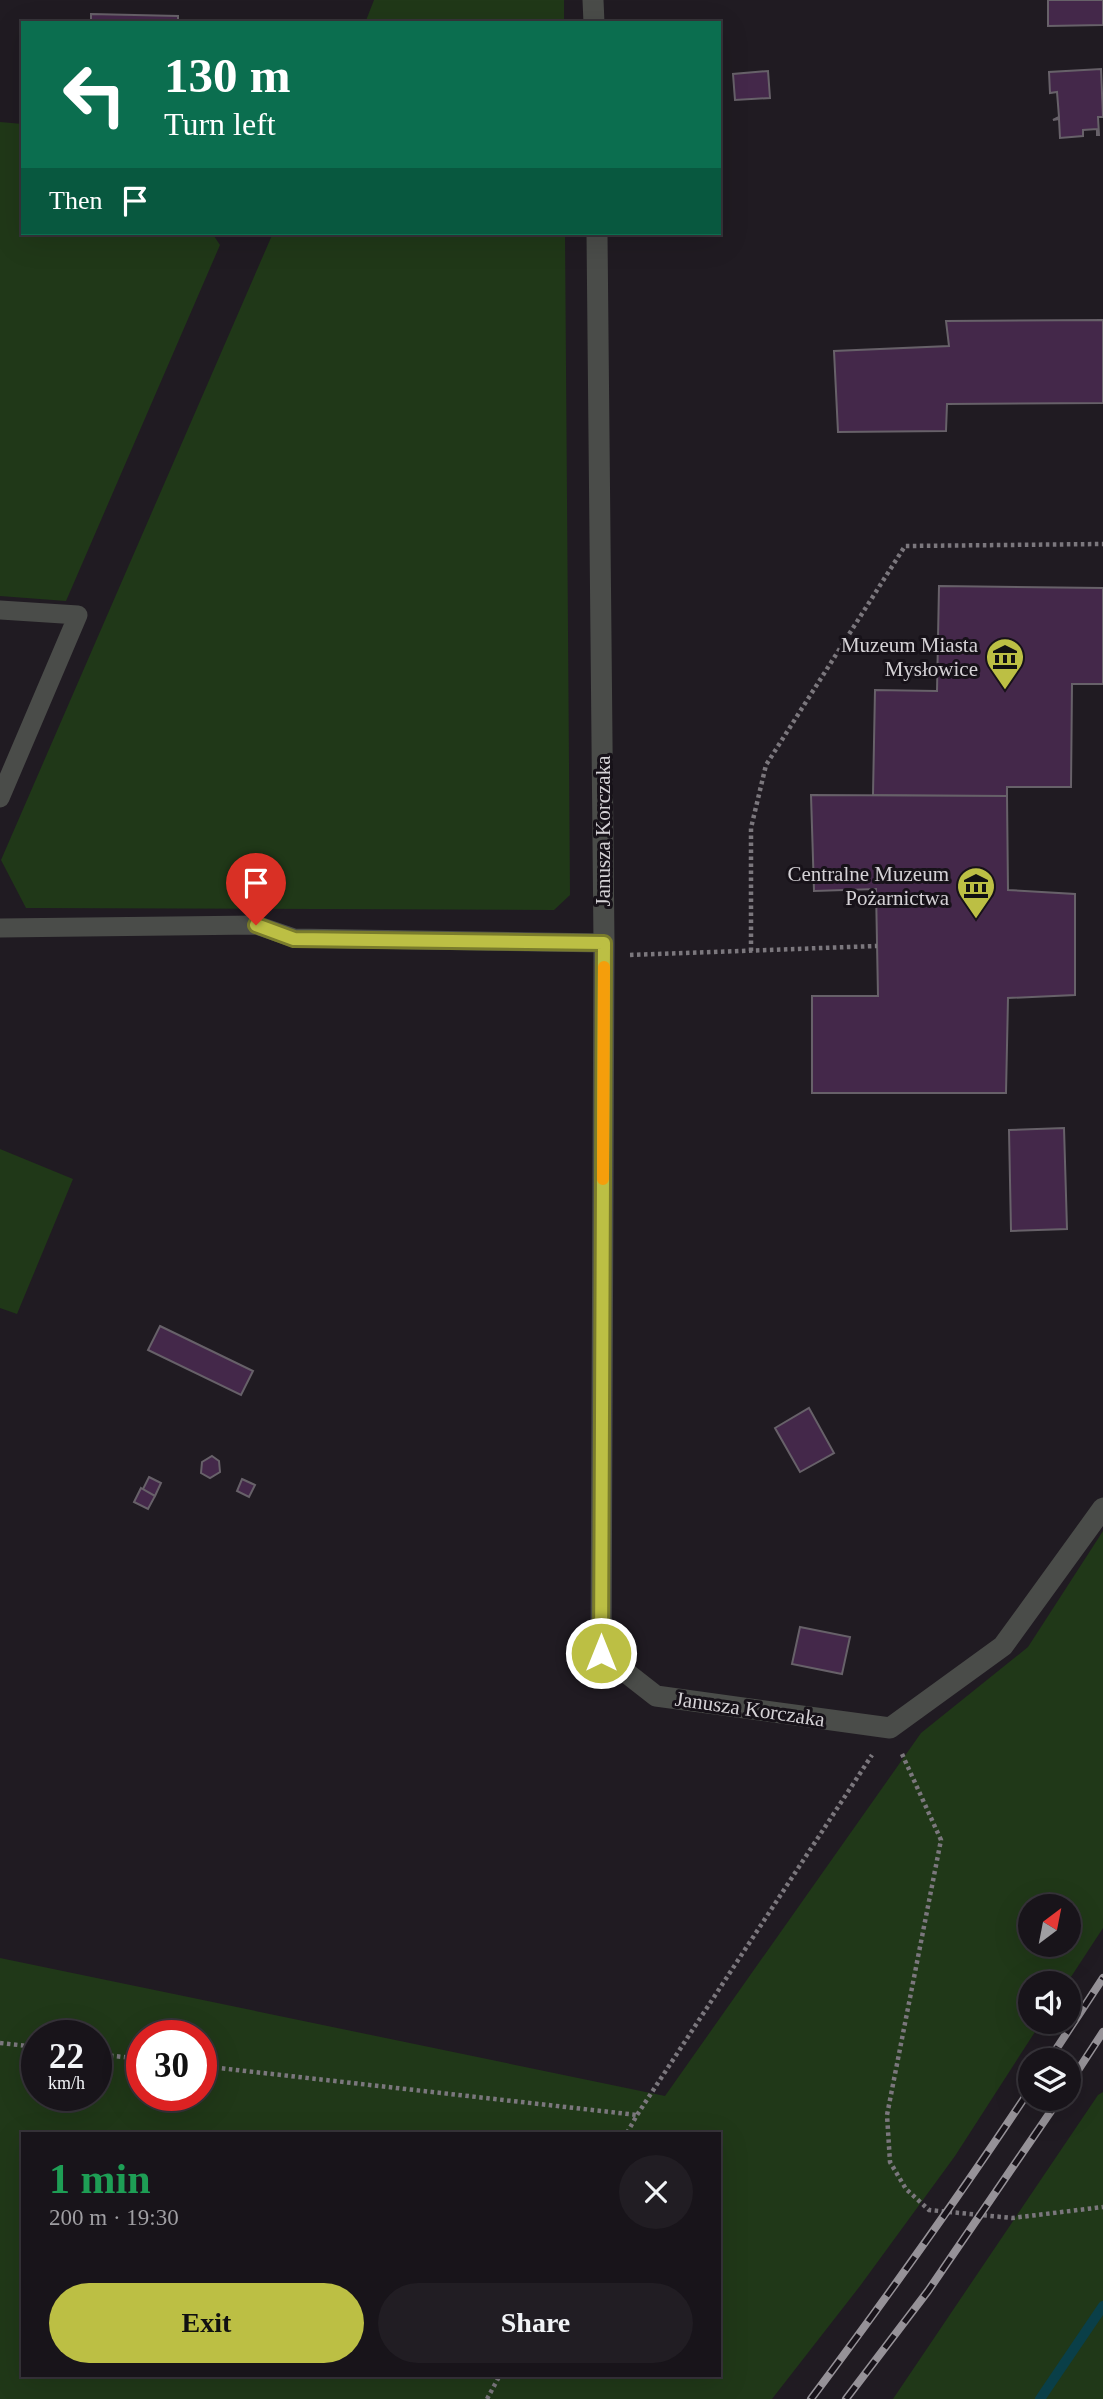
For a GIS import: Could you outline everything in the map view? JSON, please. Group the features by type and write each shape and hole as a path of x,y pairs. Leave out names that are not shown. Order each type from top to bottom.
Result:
{"street":[{"path":"593,0 594,21"},
{"name":"Janusza Korczaka","path":"597,235 604,949 601,1653 656,1696 890,1728"},
{"path":"890,1728 1003,1646 1103,1508"}],"lane":[{"path":"0,798 78,615 2,611"},
{"path":"0,928 256,925 294,939 604,949"}],"path":[{"path":"751,951 751,828 765,765 905,546 1103,544"},
{"path":"604,949 751,951 877,946"},
{"path":"628,2132 890,1728"},
{"path":"890,1728 942,1840 887,2115 890,2162 906,2189 929,2210 1012,2218 1103,2207"},
{"path":"0,2043 21,2045"},
{"path":"217,2068 637,2115"},
{"path":"487,2399 499,2377"}],"green space":[{"path":"374,0 564,0 564,21 366,21"},
{"path":"0,122 21,124 21,235 213,235 220,245 66,601 0,596"},
{"path":"272,235 565,235 570,895 554,910 26,908 1,860"},
{"path":"0,1149 73,1179 17,1314 0,1308"},
{"path":"1103,1531 1103,1928 1075,1971 1018,1971 1018,2034 1034,2034 1025,2048 1018,2048 1018,2058 955,2156 860,2286 772,2399 0,2399 0,1958 665,2096 921,1733 1028,1647"},
{"path":"1103,2092 1103,2399 893,2399 1098,2095"}],"building":[{"path":"1048,0 1103,0 1103,25 1048,26"},
{"path":"91,14 178,16 178,21 91,21"},
{"path":"1101,69 1103,117 1098,117 1099,135 1097,129 1083,130 1083,136 1060,138 1059,119 1053,120 1059,117 1057,92 1050,93 1049,72"},
{"path":"768,71 770,98 735,100 733,74"},
{"path":"1103,320 1103,403 947,404 946,431 838,432 834,351 949,346 946,321"},
{"name":"Muzeum Miasta Mysłowice","path":"939,586 1103,588 1103,684 1072,684 1071,787 1007,787 1007,796 873,795 875,690 937,691"},
{"name":"Centralne Muzeum Pożarnictwa","path":"811,795 1007,796 1008,890 1075,894 1075,995 1008,998 1006,1093 812,1093 812,996 878,996 876,889 814,891"},
{"path":"1064,1128 1067,1229 1011,1231 1009,1130"},
{"path":"160,1326 253,1371 241,1395 148,1350"},
{"path":"809,1408 834,1453 800,1472 775,1428"},
{"path":"212,1456 219,1461 220,1472 210,1478 201,1473 202,1462"},
{"path":"149,1477 161,1483 155,1496 143,1489"},
{"path":"242,1479 255,1485 249,1497 237,1491"},
{"path":"141,1488 155,1496 148,1509 134,1502"},
{"path":"800,1627 850,1637 842,1674 792,1664"}],"waterway":[{"path":"1040,2399 1103,2306"}],"railway":[{"path":"1057,2048 1103,1978"},
{"path":"1081,2066 1103,2032"},
{"path":"811,2399 923,2245 1018,2107"},
{"path":"846,2399 928,2291 1051,2111"}],"slow traffic":[{"path":"603,1179 604,967"}],"place":[{"name":"Muzeum Miasta Mysłowice","path":"1005,691"},
{"name":"Centralne Muzeum Pożarnictwa","path":"976,920"}],"route":[{"path":"256,925 294,939 604,943 601,1653"}]}
